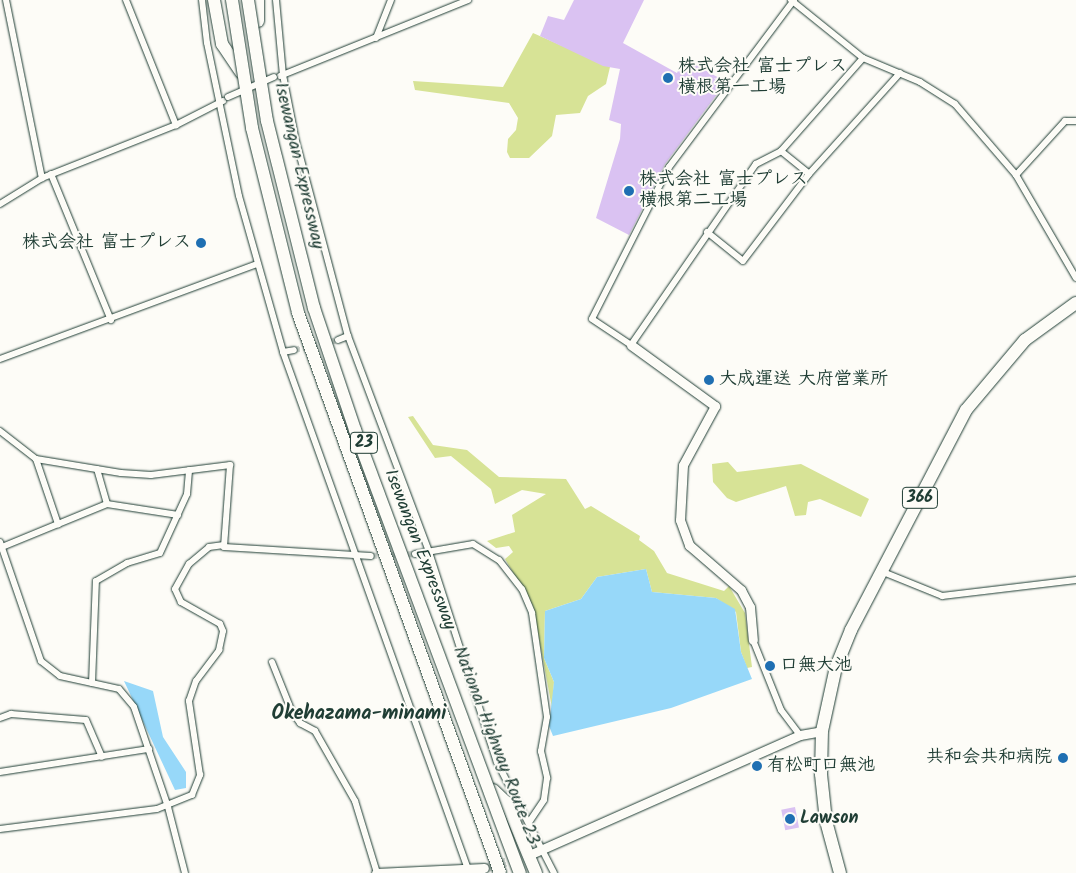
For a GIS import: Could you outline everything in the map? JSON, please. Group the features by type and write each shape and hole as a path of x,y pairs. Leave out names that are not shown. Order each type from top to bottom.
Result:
{"highway":[{"path":"214,0 222,44 241,72"},
{"name":"23","path":"231,0 241,72 274,234 296,310 498,873"},
{"name":"Isewangan Expressway","path":"231,0 252,128 298,313 498,873"},
{"name":"Isewangan Expressway","path":"248,0 267,121 314,308 359,439 520,873"},
{"name":"National Highway Route 23","path":"254,0 258,21 259,58 278,164 318,315 524,873"},
{"path":"258,0 258,21"},
{"name":"366","path":"840,873 826,821 821,774 822,731 836,667 882,572 982,387 1025,340 1076,303"},
{"path":"494,790 506,802 536,873"}],"street":[{"path":"0,3 6,0 42,178"},
{"path":"126,0 176,125"},
{"path":"202,0 207,43 222,102 257,264 283,352 359,557 401,688 469,872"},
{"path":"276,0 283,75 311,209 348,336 429,552 497,762 530,821 554,873"},
{"path":"376,38 391,0"},
{"path":"0,204 51,174 176,125 222,102 228,97 274,77 468,0"},
{"path":"800,735 781,710 753,640 750,607 741,590 689,545 680,520 683,465 715,406 591,316 669,167 793,1 864,58 900,73 955,104 1016,175 1076,278"},
{"path":"631,345 707,232 756,164 781,151 864,58"},
{"path":"707,232 743,261 809,174 900,73"},
{"path":"1016,175 1065,121 1076,121"},
{"path":"781,151 809,174"},
{"path":"51,174 111,320"},
{"path":"0,359 111,320 257,264"},
{"path":"338,340 348,336"},
{"path":"283,352 294,350"},
{"path":"0,431 36,459 97,469 151,475 230,465 224,545"},
{"path":"36,459 58,524"},
{"path":"97,469 107,504"},
{"path":"92,683 96,581 127,563 160,553 187,494 189,470"},
{"path":"178,515 107,504 1,544 33,649 41,661 60,676 119,689 127,696 149,749 168,806 185,873"},
{"path":"415,554 473,544 489,551 512,573 532,613 548,717 541,751 547,778 540,811 530,821"},
{"path":"0,829 168,806 185,800 198,786 200,758 190,701 196,681 219,650 223,637 220,624 185,605 176,589 189,564 209,547 224,545 359,557 371,556"},
{"path":"882,572 942,596 1076,580"},
{"path":"272,662 292,712 300,723 315,731 355,801 376,873 469,872 484,868"},
{"path":"0,718 11,714 86,720 102,757"},
{"path":"529,855 800,735 822,731"},
{"path":"0,772 149,749"}],"green space":[{"path":"533,33 610,67 606,84 588,96 580,113 556,115 552,136 529,158 510,158 507,152 508,139 516,130 518,118 509,103 415,90 413,81 503,87"},
{"path":"413,416 433,445 467,450 499,477 566,479 585,509 591,506 640,536 639,540 654,551 667,573 724,591 729,586 745,613 752,667 747,668 741,652 736,612 716,598 652,592 646,569 597,577 581,599 545,611 544,658 554,682 552,708 533,606 505,559 513,552 509,546 496,548 487,541 515,532 512,515 546,494 522,490 495,504 491,489 451,456 435,458 408,417"},
{"path":"728,462 737,472 801,464 869,499 861,517 820,499 808,502 806,515 795,516 786,486 736,502 727,498 713,482 712,464"}],"water":[{"path":"646,569 652,592 716,598 735,609 741,652 752,679 671,708 553,736 549,726 554,682 544,658 545,611 581,599 597,577"},
{"path":"124,681 153,691 163,737 186,772 186,788 175,790"}],"building":[{"name":"株式会社 富士プレス 横根第一工場","path":"574,0 644,0 623,43 677,73 684,58 726,82 665,164 629,235 596,218 620,139 621,124 609,120 620,69 603,66 540,36 548,16 564,20"},
{"name":"Lawson","path":"795,807 799,828 785,830 781,810"}],"tunnel":[{"path":"294,350 338,340"},
{"path":"371,556 415,554"},
{"path":"484,868 529,855"}],"place":[{"name":"株式会社 富士プレス 横根第一工場","path":"668,78"},
{"name":"株式会社 富士プレス 横根第二工場","path":"629,191"},
{"name":"株式会社 富士プレス","path":"201,243"},
{"name":"大成運送 大府営業所","path":"709,380"},
{"name":"口無大池","path":"770,666"},
{"name":"共和会共和病院","path":"1063,758"},
{"name":"有松町口無池","path":"757,766"},
{"name":"Lawson","path":"790,819"}],"district":[{"name":"Okehazama-minami","path":"359,714"}]}
